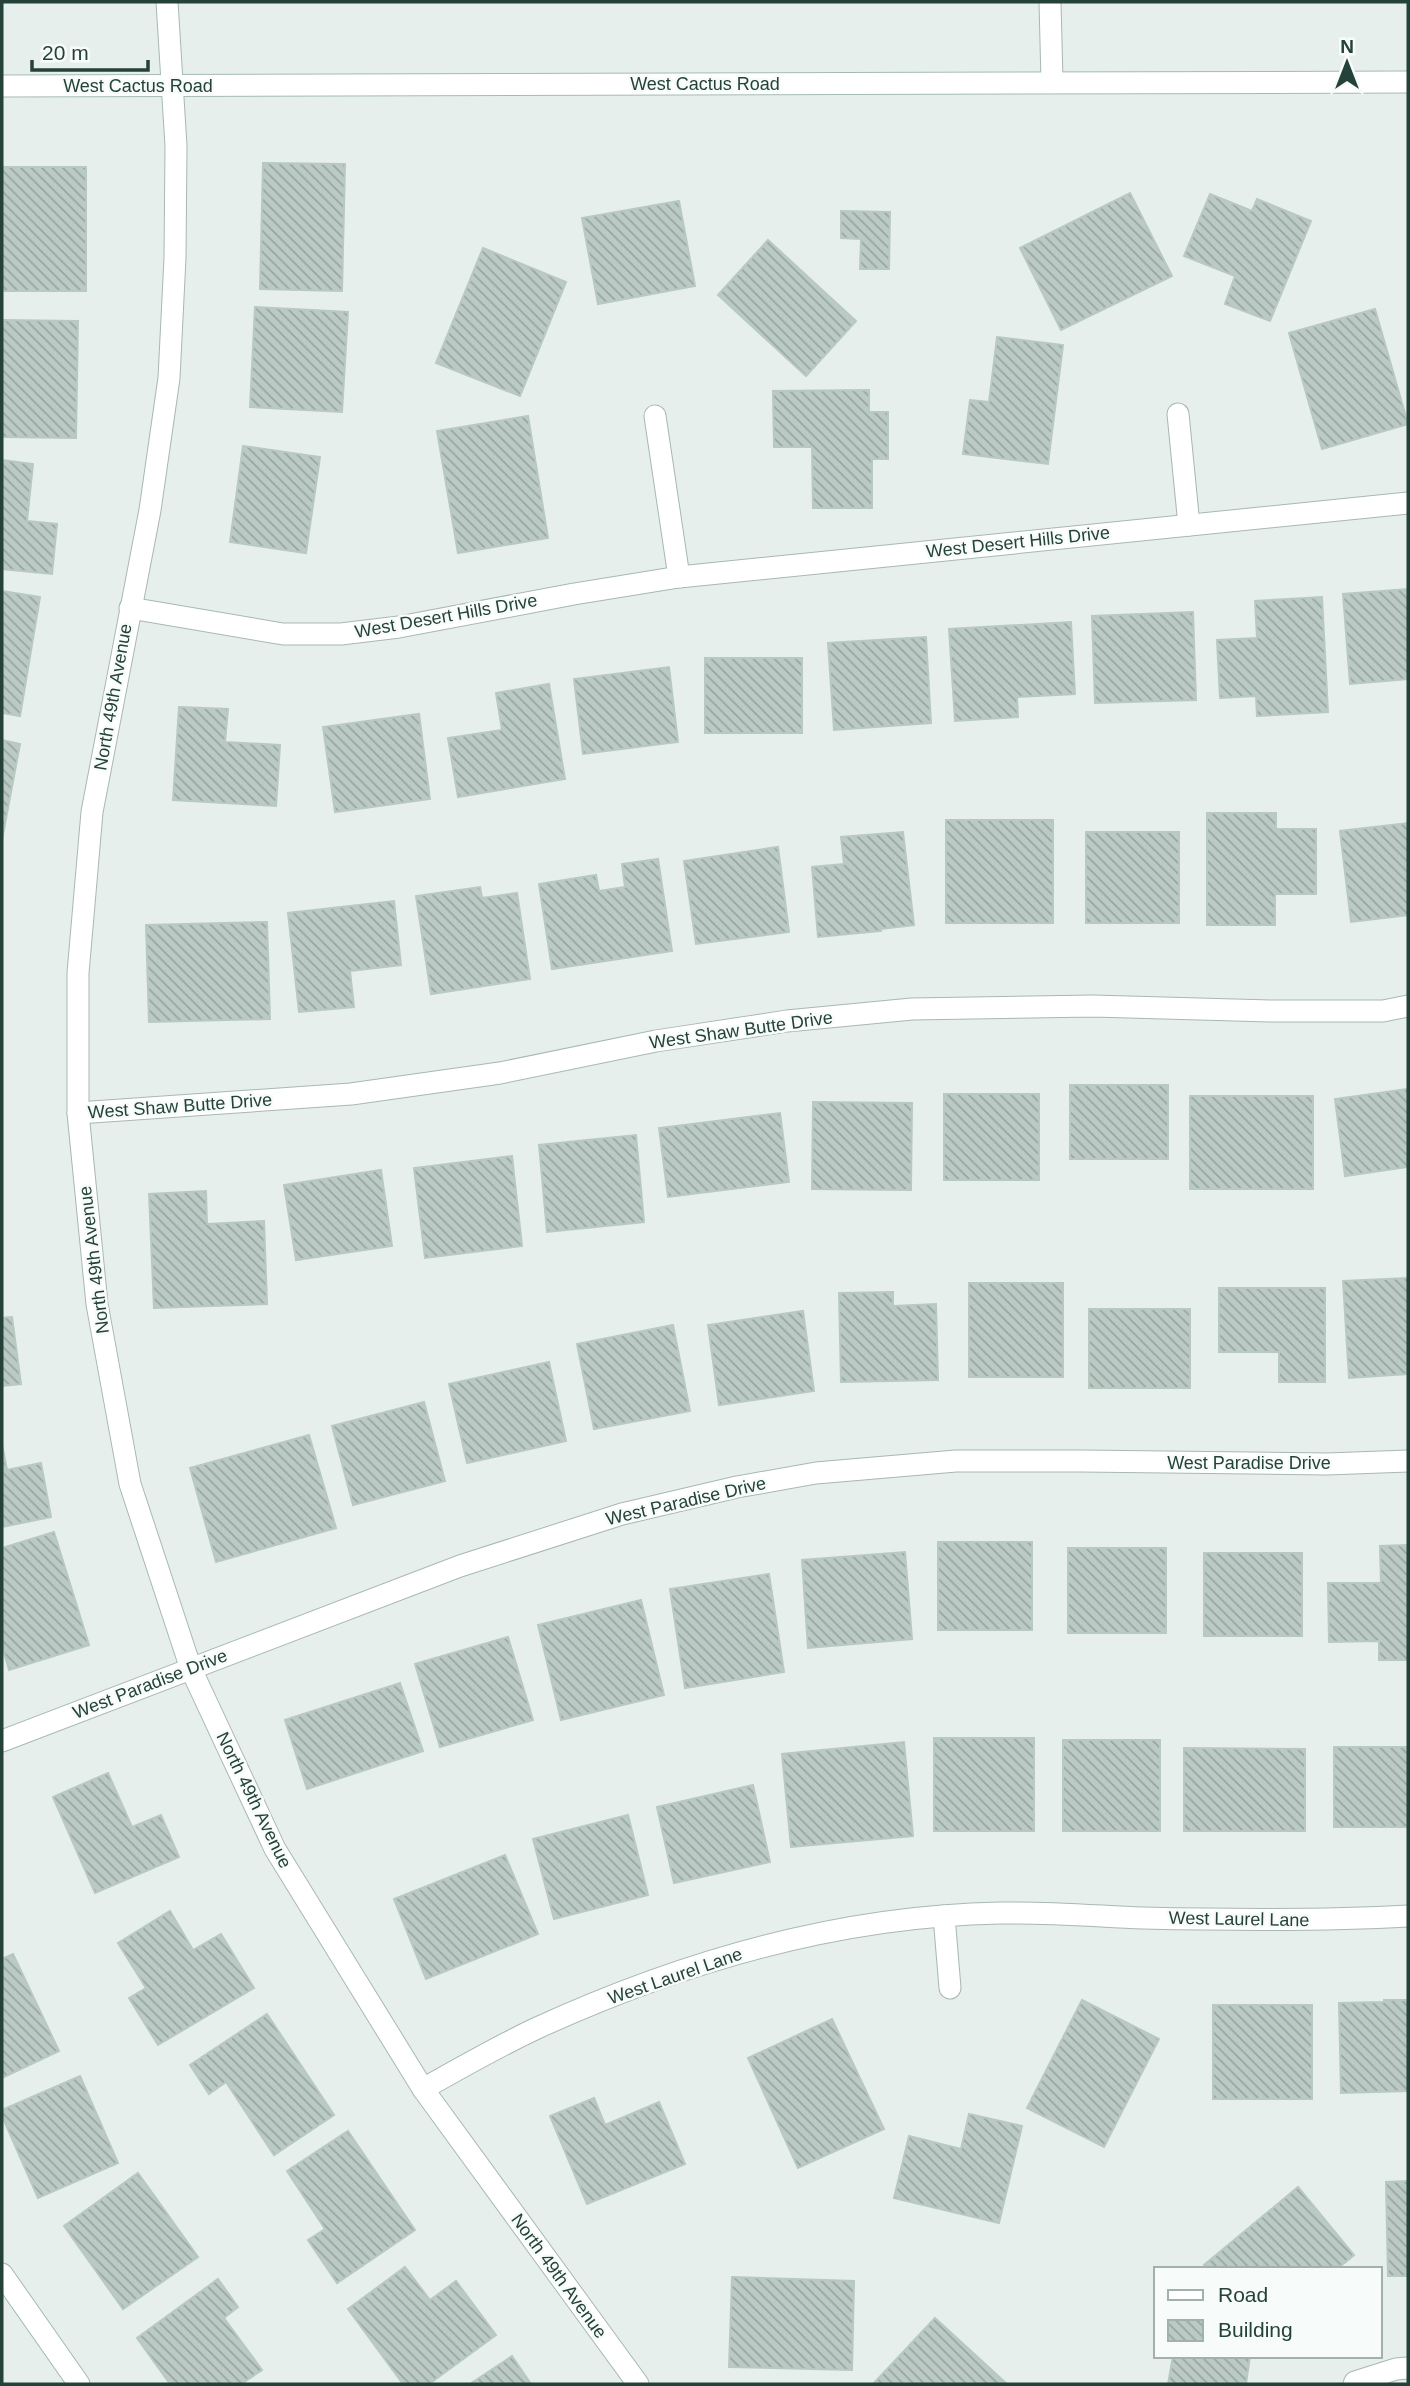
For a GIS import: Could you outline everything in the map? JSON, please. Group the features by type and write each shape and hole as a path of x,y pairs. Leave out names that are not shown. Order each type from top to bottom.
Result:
{"street":[{"name":"North 49th Avenue","path":"167,2 176,146 175,258 169,378 150,510 92,812 78,973 78,1113 97,1304 130,1484 191,1668 275,1849 423,2089 638,2384"},
{"path":"1050,2 1052,82"},
{"name":"West Cactus Road","path":"2,86 1408,82"},
{"path":"1178,414 1189,525"},
{"path":"655,416 679,577"},
{"name":"West Desert Hills Drive","path":"130,608 283,634 341,634 679,577 1408,503"},
{"name":"West Shaw Butte Drive","path":"78,1113 351,1094 500,1073 656,1041 774,1023 912,1009 1093,1006 1383,1011 1408,1006"},
{"name":"West Paradise Drive","path":"2,1741 460,1566 622,1514 737,1487 816,1473 956,1461 1327,1464 1408,1461"},
{"name":"West Laurel Lane","path":"423,2089 535,2030 626,1991 711,1961 794,1939 867,1924 999,1913 1244,1920 1346,1920 1408,1916"},
{"path":"944,1916 950,1988"},
{"path":"2,2274 79,2384"},
{"path":"1355,2383 1396,2369 1408,2368"}],"building":[{"path":"263,163 345,164 342,291 260,289"},
{"path":"2,167 86,167 86,291 2,291"},
{"path":"1130,193 1172,276 1061,330 1020,248"},
{"path":"1210,194 1252,211 1257,199 1311,221 1270,321 1225,304 1235,276 1184,256"},
{"path":"679,201 695,286 598,304 582,218"},
{"path":"841,211 890,212 889,269 860,269 861,239 841,238"},
{"path":"768,240 856,321 806,376 718,295"},
{"path":"483,248 566,282 520,396 436,363"},
{"path":"255,307 348,312 342,412 250,407"},
{"path":"1375,309 1408,424 1322,449 1289,333"},
{"path":"2,320 78,321 76,438 2,437"},
{"path":"997,337 1063,345 1048,464 963,454 970,400 989,402"},
{"path":"869,390 869,412 888,412 888,459 872,459 872,508 813,508 812,447 774,447 773,391"},
{"path":"528,416 548,538 458,553 437,431"},
{"path":"243,446 320,457 306,553 230,542"},
{"path":"2,460 33,464 27,521 57,524 52,574 2,569"},
{"path":"1408,589 1408,679 1350,684 1343,594"},
{"path":"2,591 40,597 20,716 2,713"},
{"path":"1322,597 1328,712 1257,716 1256,696 1220,698 1217,640 1257,638 1255,601"},
{"path":"1193,612 1196,700 1095,703 1092,616"},
{"path":"1071,622 1075,694 1017,697 1018,717 955,721 949,629"},
{"path":"926,637 931,723 834,730 828,643"},
{"path":"705,658 802,658 802,733 705,733"},
{"path":"669,667 678,742 583,754 574,679"},
{"path":"549,684 565,779 458,797 448,738 502,730 496,693"},
{"path":"179,707 228,709 225,742 280,745 276,806 173,800"},
{"path":"419,714 430,799 335,812 323,727"},
{"path":"2,740 20,744 2,840"},
{"path":"1207,813 1276,813 1276,829 1316,829 1316,894 1275,894 1275,925 1207,925"},
{"path":"946,820 1053,820 1053,923 946,923"},
{"path":"1408,823 1408,915 1351,922 1340,831"},
{"path":"903,832 914,925 818,937 812,867 844,864 841,837"},
{"path":"1086,832 1179,832 1179,923 1086,923"},
{"path":"778,847 789,932 696,944 684,861"},
{"path":"658,859 672,951 552,969 539,884 596,875 599,891 625,887 622,864"},
{"path":"480,887 482,898 517,893 530,979 431,994 416,896"},
{"path":"394,901 401,965 350,971 354,1007 299,1012 288,913"},
{"path":"267,922 270,1019 149,1022 146,925"},
{"path":"1070,1085 1168,1085 1168,1159 1070,1159"},
{"path":"1408,1089 1408,1167 1345,1176 1335,1099"},
{"path":"944,1094 1039,1094 1039,1180 944,1180"},
{"path":"1190,1096 1313,1096 1313,1189 1190,1189"},
{"path":"813,1102 912,1103 911,1190 812,1189"},
{"path":"780,1113 789,1182 668,1197 659,1128"},
{"path":"636,1135 644,1222 547,1232 539,1145"},
{"path":"512,1156 522,1246 425,1258 414,1168"},
{"path":"381,1170 392,1246 296,1260 284,1185"},
{"path":"206,1191 207,1224 264,1221 267,1304 154,1308 149,1194"},
{"path":"1408,1278 1408,1374 1349,1378 1343,1281"},
{"path":"969,1283 1063,1283 1063,1377 969,1377"},
{"path":"1219,1288 1325,1288 1325,1382 1279,1382 1279,1352 1219,1352"},
{"path":"893,1292 893,1306 936,1304 938,1380 841,1382 839,1293"},
{"path":"1089,1309 1190,1309 1190,1388 1089,1388"},
{"path":"803,1311 814,1391 719,1405 708,1325"},
{"path":"12,1317 21,1384 2,1386 2,1318"},
{"path":"673,1325 690,1411 594,1429 577,1344"},
{"path":"549,1362 566,1441 467,1463 449,1384"},
{"path":"424,1402 445,1481 353,1505 332,1426"},
{"path":"309,1435 336,1528 216,1562 190,1468"},
{"path":"2,1444 7,1470 41,1463 51,1517 2,1527"},
{"path":"54,1532 89,1645 9,1670 2,1645 2,1548"},
{"path":"938,1542 1032,1542 1032,1630 938,1630"},
{"path":"1408,1545 1408,1660 1379,1660 1379,1641 1329,1642 1328,1583 1381,1583 1380,1546"},
{"path":"1068,1548 1166,1548 1166,1633 1068,1633"},
{"path":"905,1552 912,1639 808,1648 802,1560"},
{"path":"1204,1553 1302,1553 1302,1636 1204,1636"},
{"path":"769,1574 784,1672 685,1688 670,1589"},
{"path":"641,1600 664,1695 561,1720 538,1625"},
{"path":"508,1637 533,1720 440,1747 415,1664"},
{"path":"400,1683 423,1751 307,1789 285,1720"},
{"path":"934,1738 1034,1738 1034,1831 934,1831"},
{"path":"1063,1740 1160,1740 1160,1831 1063,1831"},
{"path":"904,1742 913,1836 791,1847 782,1754"},
{"path":"1334,1747 1408,1747 1408,1827 1334,1827"},
{"path":"1184,1748 1305,1749 1305,1831 1184,1831"},
{"path":"108,1773 132,1827 161,1815 179,1857 95,1893 53,1797"},
{"path":"753,1785 770,1862 674,1883 657,1807"},
{"path":"628,1815 648,1895 554,1919 533,1839"},
{"path":"505,1855 538,1934 426,1979 394,1899"},
{"path":"170,1911 193,1950 221,1934 254,1988 158,2045 129,1998 146,1988 118,1943"},
{"path":"13,1954 59,2051 2,2078 2,1959"},
{"path":"1082,2000 1159,2039 1104,2147 1027,2108"},
{"path":"1408,2000 1408,2091 1341,2093 1339,2003"},
{"path":"1213,2005 1312,2005 1312,2099 1213,2099"},
{"path":"267,2014 334,2115 274,2155 226,2082 209,2094 190,2065"},
{"path":"832,2019 884,2129 798,2168 748,2058"},
{"path":"80,2076 118,2163 38,2198 2,2116 2,2110"},
{"path":"594,2098 605,2125 659,2102 685,2164 587,2204 550,2116"},
{"path":"969,2114 1022,2126 999,2223 894,2198 909,2136 961,2149"},
{"path":"348,2131 415,2230 337,2283 308,2240 325,2229 287,2171"},
{"path":"138,2173 198,2257 123,2309 64,2226"},
{"path":"1408,2181 1408,2276 1388,2276 1386,2182"},
{"path":"1298,2187 1354,2255 1339,2267 1204,2265"},
{"path":"405,2267 430,2300 456,2281 496,2335 429,2384 403,2384 348,2309"},
{"path":"732,2277 854,2281 852,2370 729,2367"},
{"path":"218,2279 238,2307 224,2318 262,2370 241,2384 170,2384 137,2338"},
{"path":"935,2318 1007,2384 873,2384"},
{"path":"512,2356 531,2384 470,2384"},
{"path":"1173,2358 1250,2358 1246,2384 1168,2384"}]}
